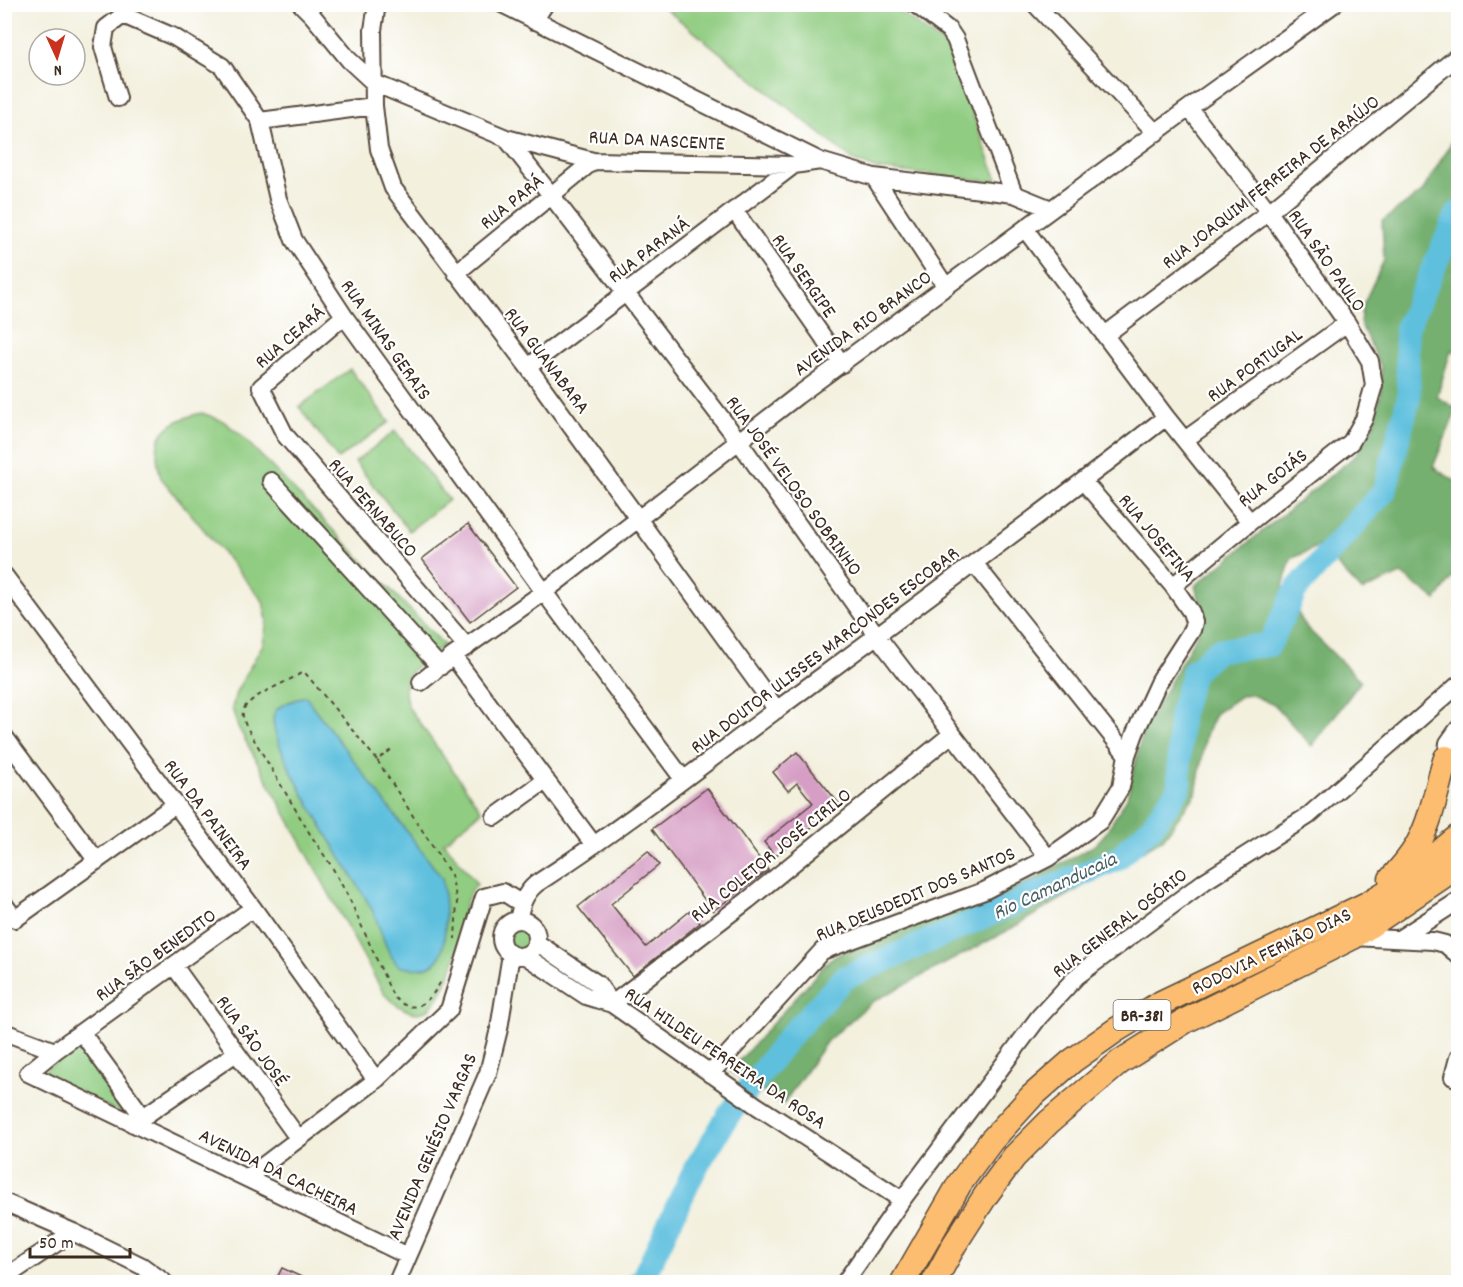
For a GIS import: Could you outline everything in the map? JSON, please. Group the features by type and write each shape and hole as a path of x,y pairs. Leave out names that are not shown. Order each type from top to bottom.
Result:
{"highway":[{"path":"1446,758 1458,779"},
{"path":"1367,904 1403,866 1419,843 1430,817 1446,758"},
{"name":"RODOVIA FERNÃO DIAS","path":"903,1282 960,1184 991,1141 1031,1097 1072,1061 1116,1030 1161,1003 1367,904 1405,880 1458,837"},
{"name":"RODOVIA FERNÃO DIAS","path":"934,1282 954,1245 986,1195 1014,1157 1082,1092 1119,1062 1185,1021 1353,937 1458,866"}],"street":[{"name":"RUA DA NASCENTE","path":"301,4 349,60 374,83 506,138 593,161 794,165 820,160 874,177 1014,194 1052,209"},
{"name":"RUA GUANABARA","path":"377,4 373,30 374,106 379,149 393,188 528,367 777,710"},
{"path":"502,4 820,160"},
{"path":"534,21 545,4"},
{"path":"915,4 949,30 955,39 1014,194"},
{"path":"1035,4 1156,133"},
{"name":"AVENIDA RIO BRANCO","path":"421,682 544,592 738,440 1334,4"},
{"name":"RUA MINAS GERAIS","path":"118,98 103,47 106,28 123,15 174,37 222,66 260,121 278,199 294,240 344,316 683,779"},
{"name":"RUA JOAQUIM FERREIRA DE ARAÚJO","path":"1105,335 1269,212 1458,56"},
{"path":"260,121 374,106"},
{"name":"RUA SÃO PAULO","path":"1189,108 1269,212 1347,323 1370,361 1374,385"},
{"name":"RUA JOSÉ VELOSO SOBRINHO","path":"506,138 738,440 877,636 1048,858"},
{"name":"RUA PARÁ","path":"456,273 593,161"},
{"name":"RUA PARANÁ","path":"528,367 794,165"},
{"path":"874,177 946,287"},
{"name":"RUA SERGIPE","path":"734,210 842,364"},
{"path":"1025,229 1166,417 1186,439 1250,522"},
{"name":"RUA CEARÁ","path":"261,387 344,316"},
{"name":"RUA PORTUGAL","path":"1186,439 1347,323"},
{"name":"RUA GOIÁS","path":"1173,586 1351,442 1365,419 1374,385"},
{"name":"RUA PERNABUCO","path":"261,387 285,435 453,657"},
{"name":"RUA DOUTOR ULISSES MARCONDES ESCOBAR","path":"520,912 528,890 877,636 1166,417"},
{"path":"271,481 453,657 594,844"},
{"name":"RUA JOSEFINA","path":"1083,482 1173,586 1191,612 1194,622"},
{"path":"974,563 1127,755"},
{"name":"RUA DA PAINEIRA","path":"4,575 176,804 376,1080"},
{"name":"RUA DEUSDEDIT DOS SANTOS","path":"710,1074 822,951 984,891 1048,858 1100,820 1121,787 1127,755 1158,683 1194,622"},
{"name":"RUA GENERAL OSÓRIO","path":"845,1282 902,1200 1039,1017 1077,976 1205,881 1308,816 1458,685"},
{"path":"1446,758 1448,743 1458,729"},
{"name":"RUA COLETOR JOSÉ CIRILO","path":"612,1004 748,900 952,734"},
{"path":"4,736 97,861"},
{"path":"495,817 546,780"},
{"path":"4,904 15,919 176,804"},
{"path":"247,1178 376,1080 449,1010 484,897 503,892 520,912 529,924 533,928 536,942 532,949 517,954 502,946 501,934 507,924 520,912"},
{"path":"1399,939 1458,901"},
{"name":"RUA SÃO BENEDITO","path":"55,1052 253,909"},
{"path":"1353,937 1433,940 1445,944 1458,955"},
{"path":"536,942 597,984 612,1004"},
{"name":"RUA HILDEU FERREIRA DA ROSA","path":"517,954 586,996 612,1004 710,1074 902,1200"},
{"name":"AVENIDA GENÉSIO VARGAS","path":"397,1282 488,1073 517,954"},
{"name":"RUA SÃO JOSÉ","path":"174,966 298,1138"},
{"path":"4,1032 55,1052"},
{"path":"82,1033 138,1121 236,1053"},
{"name":"AVENIDA DA CACHEIRA","path":"55,1052 28,1073 138,1121 247,1178 408,1256"},
{"path":"1453,1077 1458,1058"},
{"path":"4,1202 73,1232 142,1266 164,1282"},
{"path":"4,1278 73,1232"}],"path":[{"path":"442,979 427,1003 417,1006 398,1001 393,996 350,900 246,726 243,711 251,700 301,674 306,674 377,760 451,875 457,901 453,947"},
{"path":"377,760 391,750"}],"green space":[{"path":"661,5 891,5 948,48 998,182 876,169 854,161"},
{"path":"1458,131 1458,353 1451,350 1437,397 1457,409 1433,467 1458,483 1458,570 1436,600 1401,574 1362,591 1319,546 1291,559 1283,586 1306,627 1361,681 1312,746 1274,705 1252,695 1241,696 1215,714 1206,735 1196,794 1163,839 1007,931 872,1002 827,1041 783,1104 730,1071 830,959 867,939 1027,883 1095,845 1105,834 1127,798 1143,731 1198,632 1201,604 1195,586 1356,455 1374,424 1381,391 1381,367 1360,323 1362,307 1384,260 1382,221 1422,192"},
{"path":"350,369 389,422 338,459 299,407"},
{"path":"202,413 223,421 241,435 444,645 412,671 407,678 405,696 409,708 482,811 444,842 477,884 467,900 460,941 447,980 431,1007 420,1013 409,1011 384,994 237,725 232,708 236,692 263,644 267,621 263,601 161,478 158,464 158,443 168,427 177,421"},
{"path":"395,431 449,500 409,531 355,462"},
{"path":"518,926 523,927 529,933 529,943 523,949 518,950 513,949 507,943 506,938 507,933 513,927"},
{"path":"83,1042 134,1113 130,1118 39,1074"}],"water":[{"path":"305,696 442,878 445,907 444,942 439,958 427,967 405,968 400,967 395,961 387,948 372,910 313,811 283,753 275,730 274,714 283,705"}],"building":[{"path":"468,524 516,587 470,622 422,559"},
{"path":"797,752 840,805 775,856 764,842 813,803 797,783 788,791 773,772"},
{"path":"707,788 768,870 713,911 652,829"},
{"path":"648,851 659,865 611,904 646,947 690,911 700,923 633,976 578,907"},
{"path":"282,1268 312,1282 275,1282"}],"waterway":[{"name":"Rio Camanducaia","path":"639,1282 643,1278 695,1169 730,1113 787,1039 844,978 1117,859 1151,827 1179,788 1180,717 1193,672 1218,650 1269,645 1296,590 1385,490 1409,397 1406,329 1458,213"}]}
